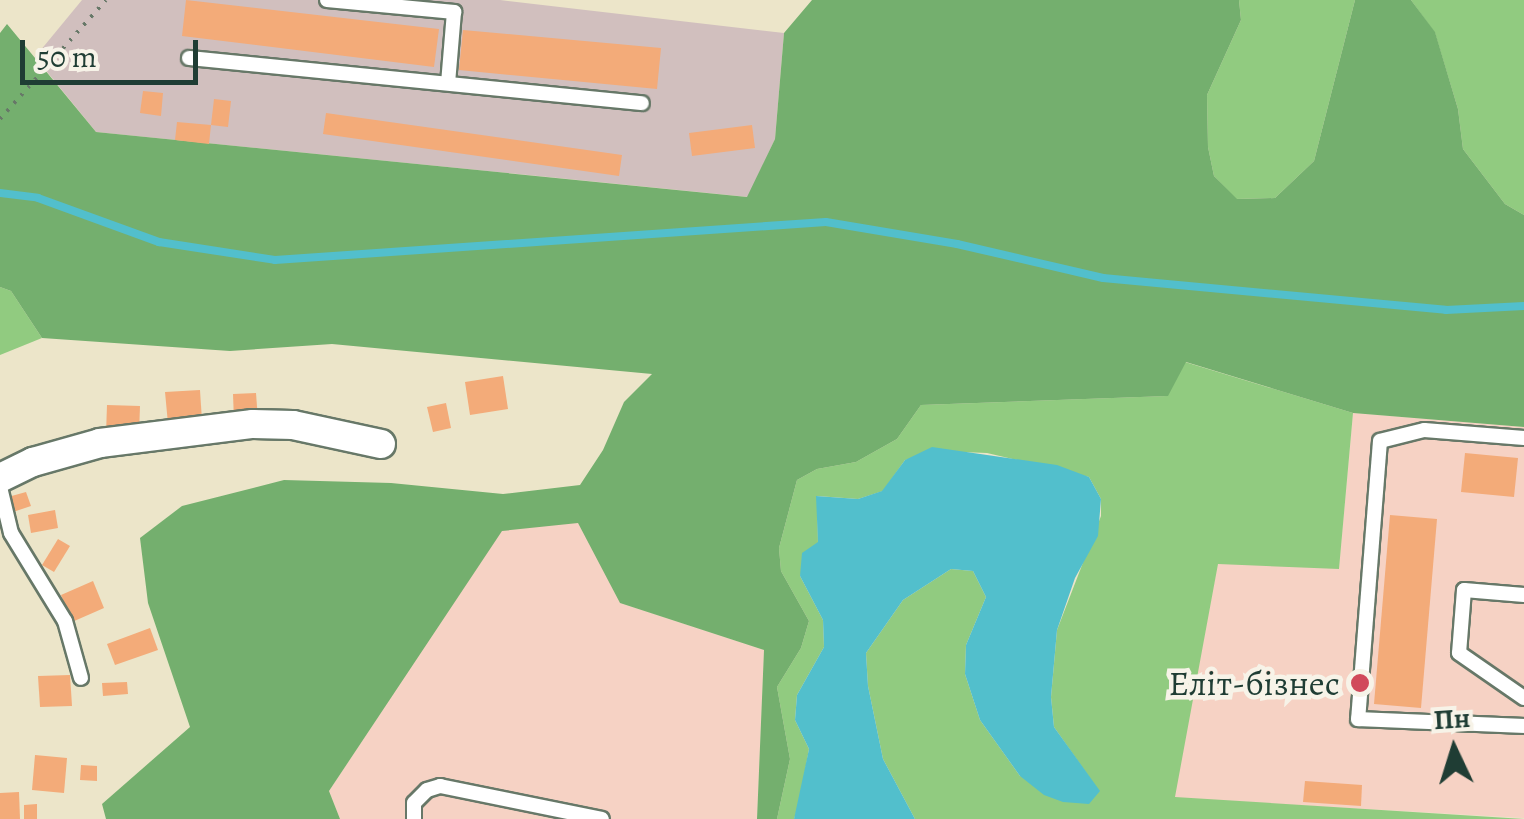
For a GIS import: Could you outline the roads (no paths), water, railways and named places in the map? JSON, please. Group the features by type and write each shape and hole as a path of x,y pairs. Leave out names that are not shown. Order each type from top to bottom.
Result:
{"street":[{"path":"0,478 33,462 100,444 253,424 293,425 381,444"}],"lane":[{"path":"327,0 454,12 448,83"},
{"path":"190,58 642,103"},
{"path":"1524,438 1424,430 1380,441 1358,719 1524,726"},
{"path":"0,487 11,534 65,620 81,678"},
{"path":"1524,595 1464,590 1459,653 1524,698"},
{"path":"414,819 414,803 427,790 440,786 602,819"}],"water":[{"path":"932,447 1057,465 1089,477 1101,499 1098,536 1075,578 1057,630 1051,697 1054,727 1100,791 1089,804 1063,802 1044,795 1020,776 980,720 965,674 966,645 986,597 973,571 951,569 903,600 866,653 868,686 883,759 915,819 794,819 809,749 795,720 797,695 824,647 823,620 800,576 802,553 818,542 816,496 858,499 882,491 905,460"}],"waterway":[{"path":"0,193 38,198 159,242 275,260 826,222 957,244 1103,278 1446,310 1524,306"}],"place":[{"name":"Еліт-бізнес","path":"1360,683"}]}
